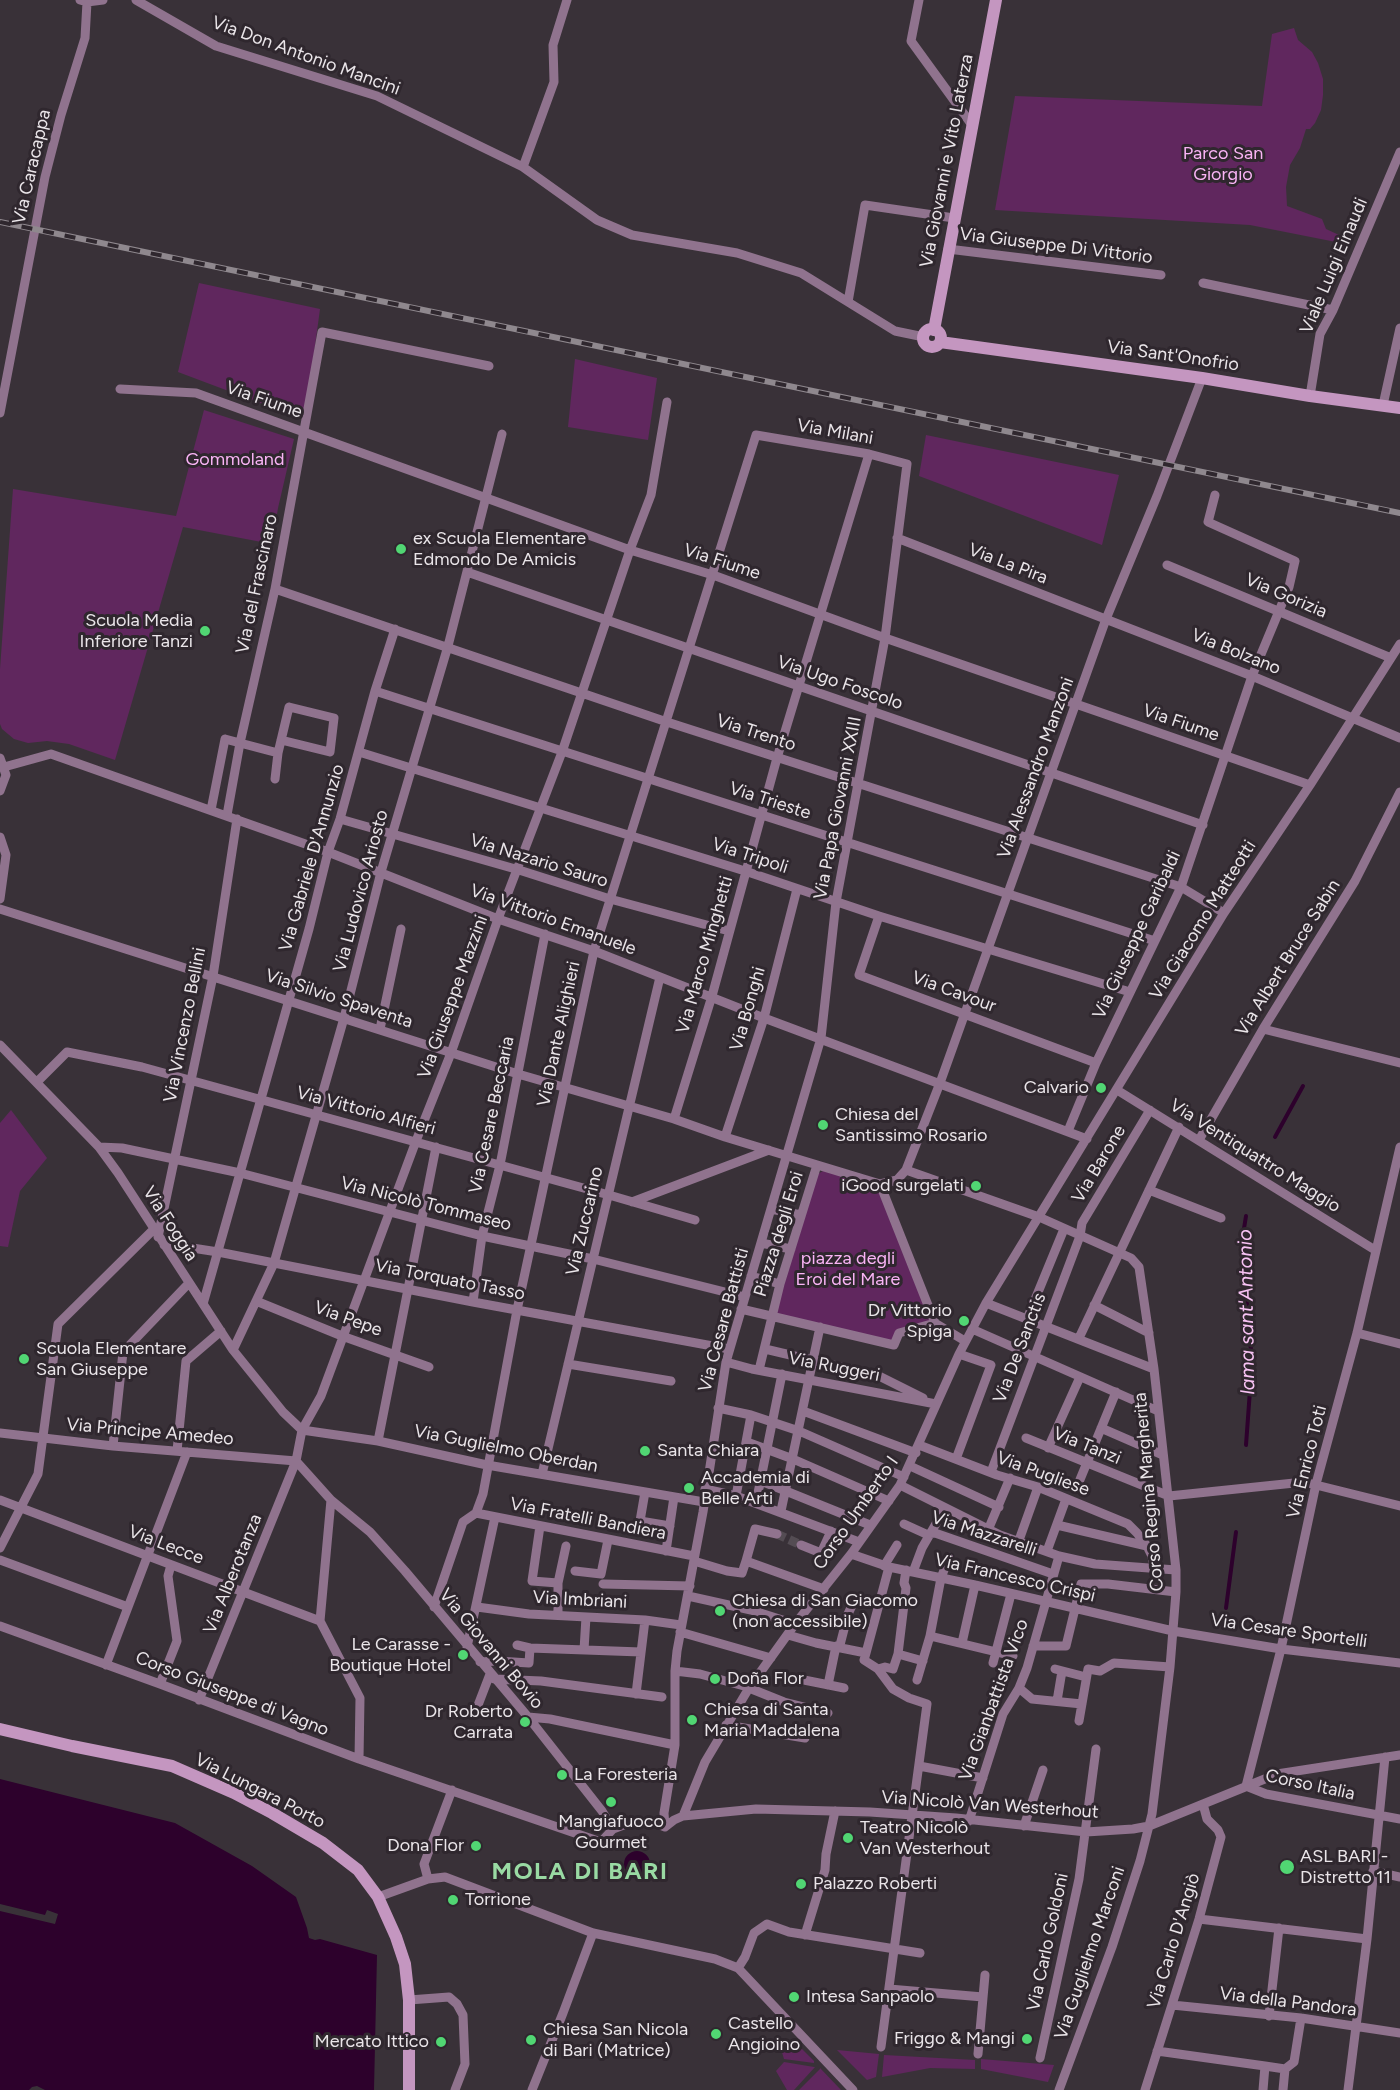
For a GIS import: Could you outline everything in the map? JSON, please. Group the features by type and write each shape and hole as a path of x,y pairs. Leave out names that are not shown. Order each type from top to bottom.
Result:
{"street":[{"path":"84,1 103,0"},
{"name":"Via Don Antonio Mancini","path":"136,0 216,46 377,96 523,167 597,220 632,235 738,253 801,273 895,331 929,333"},
{"path":"523,167 554,82 553,45 567,0"},
{"path":"919,0 911,41 972,125"},
{"name":"Via Giovanni e Vito Laterza","path":"929,333 948,249 996,0"},
{"name":"Via Caracappa","path":"0,412 45,177 61,115 86,38 84,1"},
{"name":"Viale Luigi Einaudi","path":"1310,396 1320,334 1333,310 1400,152"},
{"path":"848,302 865,205 954,218"},
{"name":"Via Giuseppe Di Vittorio","path":"948,249 1161,275"},
{"path":"1203,283 1333,310"},
{"path":"1383,405 1400,328"},
{"name":"Via del Frascinaro","path":"227,815 240,743 275,589 322,332 489,366"},
{"name":"Via Sant'Onofrio","path":"929,333 925,342 928,346 936,346 940,342 1400,408"},
{"name":"Via Alessandro Manzoni","path":"906,1170 940,1083 1106,619 1157,496 1202,378"},
{"name":"Via Fiume","path":"120,390 196,393 630,550 713,575 885,638 1310,785"},
{"name":"Via Giuseppe Mazzini","path":"296,1461 302,1430 321,1396 562,752 630,550 651,495 667,402"},
{"name":"Via Ludovico Ariosto","path":"233,1350 274,1263 344,1018 381,872 448,646 502,434"},
{"name":"Via Milani","path":"756,435 869,454 907,464"},
{"name":"Via Dante Alighieri","path":"476,1513 483,1494 517,1310 594,951 756,435"},
{"name":"Via Marco Minghetti","path":"674,1119 712,996 777,758 869,454"},
{"name":"Via Papa Giovanni XXIII","path":"788,1156 821,1038 836,902 885,638 907,464"},
{"name":"Via Giuseppe Garibaldi","path":"1068,1131 1096,1063 1181,887 1252,676 1289,587 1295,561 1208,522 1215,495"},
{"name":"Via La Pira","path":"897,538 1106,619"},
{"name":"Via Gorizia","path":"1167,565 1391,658"},
{"name":"Via Ugo Foscolo","path":"467,572 1203,825"},
{"name":"Via Trento","path":"275,589 858,785 1029,837 1181,887 1224,913"},
{"name":"Via Bolzano","path":"1106,619 1252,676 1400,738"},
{"name":"Via Gabriele D'Annunzio","path":"203,1304 262,1100 328,852 340,819 375,691 395,629"},
{"name":"Via Giacomo Matteotti","path":"1039,1217 1224,913 1310,785 1400,644"},
{"name":"Via Trieste","path":"375,691 1155,941"},
{"path":"275,778 278,753 281,740 289,707 334,718 330,752 281,740"},
{"path":"211,810 225,739 278,753"},
{"name":"Via Tripoli","path":"359,752 879,916 1130,992"},
{"name":"Via Vittorio Emanuele","path":"2,763 51,754 328,852 498,919 594,951 764,1018 1087,1139"},
{"path":"0,791 4,783 2,763"},
{"name":"Via Albert Bruce Sabin","path":"1199,1140 1263,1029 1355,881 1400,792"},
{"name":"Via Vincenzo Bellini","path":"158,1237 213,976 237,819"},
{"name":"Via Nazario Sauro","path":"340,819 519,870 610,899 729,931"},
{"path":"0,837 6,855 0,899"},
{"name":"Via Bonghi","path":"725,1137 764,1018 797,889"},
{"name":"Via Silvio Spaventa","path":"0,909 518,1074 674,1119 725,1137 880,1184"},
{"name":"Via Cavour","path":"879,916 859,975 1096,1063"},
{"path":"380,1029 401,929"},
{"name":"Via Cesare Beccaria","path":"473,1302 482,1236 500,1165 545,934"},
{"name":"Via Zuccarino","path":"542,1474 660,976"},
{"path":"1263,1029 1400,1063"},
{"name":"Via Foggia","path":"0,1045 99,1147 233,1350 282,1412 302,1430"},
{"name":"Via Vittorio Alfieri","path":"37,1082 67,1052 142,1067 695,1220"},
{"name":"Via Ventiquattro Maggio","path":"1117,1089 1375,1250"},
{"name":"Via Barone","path":"1080,1236 1082,1223 1150,1110"},
{"path":"1079,1338 1179,1127"},
{"name":"Via Nicolò Tommaseo","path":"99,1147 122,1148 240,1173 482,1236 593,1259 745,1297"},
{"name":"Via Enrico Toti","path":"1246,1786 1281,1649 1316,1484 1357,1333 1375,1250 1398,1164 1400,1147"},
{"path":"378,1441 436,1148"},
{"path":"632,1202 770,1150"},
{"name":"Via Cesare Battisti","path":"665,1827 664,1813 675,1745 669,1698 718,1422 718,1408 726,1362 788,1156"},
{"name":"Piazza degli Eroi","path":"817,1165 772,1317 894,1345 899,1334 935,1323"},
{"path":"906,1170 897,1180 880,1184 935,1323 965,1341"},
{"name":"Corso Regina Margherita","path":"906,1170 1039,1217 1131,1258 1138,1267 1154,1369 1176,1570 1170,1667 1149,1826"},
{"path":"1149,1190 1221,1218"},
{"path":"771,1209 801,1215"},
{"name":"Corso Umberto I","path":"683,1816 705,1762 749,1688 795,1624 851,1554 902,1481 965,1341 1039,1217"},
{"path":"1027,1319 1064,1229"},
{"name":"Via De Sanctis","path":"991,1472 1080,1236"},
{"path":"0,1548 38,1474 58,1324 158,1237"},
{"name":"Via Torquato Tasso","path":"158,1237 173,1245 729,1349"},
{"path":"761,1243 791,1249"},
{"path":"751,1276 780,1284"},
{"path":"113,1446 123,1352 189,1283"},
{"name":"Via Pepe","path":"256,1301 342,1336 429,1367"},
{"path":"986,1303 1154,1369"},
{"path":"1094,1305 1149,1333"},
{"path":"741,1309 772,1317 759,1370"},
{"path":"781,1511 820,1327"},
{"path":"972,1329 1158,1411"},
{"path":"177,1451 186,1361 221,1331"},
{"path":"1357,1333 1400,1344"},
{"path":"765,1348 879,1376 936,1404"},
{"path":"956,1459 991,1365 959,1354"},
{"name":"Via Ruggeri","path":"726,1362 936,1404"},
{"path":"568,1364 671,1381"},
{"path":"756,1503 782,1374"},
{"path":"1048,1448 1080,1377"},
{"path":"1079,1482 1116,1392"},
{"path":"718,1408 751,1415 799,1431 902,1481 945,1508 1018,1543 1095,1564 1176,1570"},
{"name":"Via Pugliese","path":"803,1411 1038,1487 1128,1524 1147,1546"},
{"path":"736,1496 751,1415"},
{"path":"1101,1428 1163,1455"},
{"name":"Via Guglielmo Oberdan","path":"302,1430 378,1441 487,1465 704,1502"},
{"name":"Via Principe Amedeo","path":"0,1433 113,1446 296,1461"},
{"name":"Via Tanzi","path":"1026,1438 1169,1496"},
{"path":"747,1442 793,1459 889,1501"},
{"path":"106,1665 187,1452"},
{"name":"Via Giovanni Bovio","path":"296,1461 331,1500 370,1532 528,1717 613,1829"},
{"name":"Via Alberotanza","path":"199,1700 296,1461"},
{"path":"910,1466 999,1507"},
{"path":"988,1530 1010,1478"},
{"path":"761,1481 870,1525"},
{"path":"1169,1496 1304,1482 1400,1506"},
{"path":"1018,1543 1038,1487"},
{"path":"705,1489 736,1496 781,1511 859,1542"},
{"path":"645,1492 640,1521 670,1526"},
{"path":"666,1551 674,1497"},
{"path":"1047,1551 1066,1499"},
{"name":"Via Lecce","path":"0,1500 320,1621"},
{"path":"331,1500 320,1621 360,1698 359,1759"},
{"path":"878,1669 885,1666 893,1669 898,1654 906,1588 904,1583 945,1508"},
{"path":"434,1607 463,1522 476,1513"},
{"name":"Via Fratelli Bandiera","path":"476,1513 666,1551 728,1571 742,1573 746,1562"},
{"path":"467,1647 495,1517"},
{"name":"Via Mazzarelli","path":"904,1524 926,1534 935,1533 1053,1574"},
{"path":"1057,1525 1147,1546 1152,1556 1154,1569"},
{"path":"540,1526 532,1581 558,1583"},
{"path":"777,1534 755,1529 746,1562 824,1589"},
{"path":"801,1545 821,1553 831,1531"},
{"path":"574,1571 601,1574 608,1539"},
{"path":"880,2047 927,1704 893,1689 878,1669 864,1660 886,1567 897,1545"},
{"path":"558,1615 558,1583 566,1546"},
{"name":"Via Francesco Crispi","path":"851,1554 886,1567 1173,1630"},
{"name":"Via Gianbattista Vico","path":"969,1821 1003,1714 1019,1688 1034,1646 1059,1556"},
{"path":"917,1680 930,1636 941,1578 949,1557"},
{"path":"0,1560 128,1606"},
{"path":"160,1684 177,1641 168,1576 171,1565"},
{"path":"603,1584 690,1586"},
{"path":"1034,1646 1066,1646 1081,1584 1108,1584 1176,1592"},
{"path":"962,1643 975,1585"},
{"path":"993,1663 1011,1594"},
{"path":"688,1596 751,1610 795,1624"},
{"path":"828,1685 836,1646 840,1644 848,1614 856,1597"},
{"name":"Via Imbriani","path":"477,1607 529,1614 645,1620 771,1658"},
{"path":"584,1650 586,1617"},
{"path":"636,1694 645,1620"},
{"name":"Corso Giuseppe di Vagno","path":"0,1626 359,1759 601,1842 613,1829"},
{"name":"Via Cesare Sportelli","path":"1173,1630 1281,1649 1400,1663"},
{"path":"788,1635 816,1644 866,1653"},
{"path":"930,1636 1013,1656"},
{"path":"517,1645 530,1648 641,1652"},
{"path":"480,1662 529,1663 530,1648"},
{"path":"898,1654 923,1661"},
{"path":"1079,1721 1088,1669 1100,1671 1114,1664 1170,1667"},
{"path":"1057,1701 1058,1670 1086,1677"},
{"path":"675,1671 700,1674 749,1688 784,1702 828,1713"},
{"path":"475,1713 492,1676 669,1698"},
{"path":"794,1678 844,1688"},
{"path":"1019,1688 1032,1699 1082,1704"},
{"path":"528,1717 550,1719 675,1745"},
{"path":"726,1725 805,1738"},
{"name":"Via Lungara Porto","path":"0,1729 172,1766 234,1793 323,1843 358,1870 378,1897 405,1964 409,2000 409,2090"},
{"name":"Via Carlo Goldoni","path":"1040,2058 1072,1916 1086,1832 1096,1749"},
{"path":"1246,1786 1278,1774 1400,1755"},
{"path":"1348,2090 1381,1816 1385,1757"},
{"path":"919,1766 983,1778"},
{"path":"1023,1826 1043,1770"},
{"name":"Corso Italia","path":"1149,1826 1246,1786 1266,1794 1400,1819"},
{"path":"428,1880 424,1864 452,1790"},
{"name":"Via Carlo D'Angiò","path":"1145,2090 1199,1919 1221,1837 1218,1830 1207,1819 1203,1804"},
{"name":"Via Nicolò Van Westerhout","path":"683,1816 756,1809 835,1810 1086,1832 1149,1826"},
{"path":"805,1935 825,1870 835,1810"},
{"path":"613,1829 642,1821 665,1827 683,1816"},
{"name":"Via Guglielmo Marconi","path":"1059,2090 1112,1947 1149,1826"},
{"path":"1374,1871 1400,1877"},
{"path":"378,1897 428,1880 445,1877 592,1932 715,1959 738,1968 853,2090"},
{"path":"1199,1919 1367,1939"},
{"path":"738,1968 754,1933 767,1924 789,1932 920,1953"},
{"path":"1269,2016 1279,1928"},
{"path":"532,2090 592,1932"},
{"path":"978,2054 985,1975"},
{"path":"889,1989 983,1997"},
{"path":"409,2000 449,1997 457,2004 463,2015 465,2064 455,2090"},
{"name":"Via della Pandora","path":"1172,2005 1301,2018 1400,2033"},
{"path":"1157,2051 1285,2069 1294,2062 1301,2018"},
{"path":"1263,2090 1265,2066"},
{"path":"1283,2090 1285,2069"}],"green space":[{"name":"Parco San Giorgio","path":"1294,28 1298,40 1312,52 1318,63 1323,79 1323,95 1321,110 1315,123 1310,129 1306,129 1300,148 1290,165 1286,187 1287,206 1322,219 1326,229 1339,235 1336,242 1250,225 995,210 1015,96 1262,106 1272,34"},
{"path":"199,283 320,309 306,412 298,411 295,416 178,372"},
{"path":"575,359 657,378 648,440 568,427"},
{"name":"Gommoland","path":"204,410 294,439 272,544 183,527 115,760 69,744 47,741 28,743 14,739 2,729 0,724 0,669 13,489 176,516"},
{"path":"926,435 1119,475 1102,545 919,476"},
{"path":"11,1110 47,1158 20,1191 8,1247 0,1246 0,1123"},
{"name":"piazza degli Eroi del Mare","path":"825,1170 879,1186 932,1321 893,1341 774,1314 814,1176"},
{"path":"792,2039 814,2063 784,2059 781,2049"},
{"path":"837,2050 879,2054 876,2077 867,2080"},
{"path":"884,2055 975,2060 975,2069 930,2068 882,2077"},
{"path":"981,2059 1054,2065 1048,2082 981,2069"},
{"path":"784,2062 815,2067 794,2090 787,2090 776,2071"},
{"path":"820,2069 841,2090 799,2090"}],"shaded area":[{"path":"0,1779 175,1823 252,1866 296,1897 309,1938 377,1955 374,2090 45,2090 37,2086 29,2090 0,2090 0,1911 55,1924 58,1914 47,1910 45,1915 0,1904"},
{"path":"637,1851 646,1855 650,1864 646,1873 637,1877 628,1873 624,1864 628,1855"}],"waterway":[{"name":"lama sant'Antonio","path":"1275,1137 1303,1086"},
{"name":"lama sant'Antonio","path":"1246,1216 1242,1241 1252,1363 1246,1445"},
{"name":"lama sant'Antonio","path":"1226,1608 1236,1532"}],"tunnel":[{"path":"777,1534 801,1545"}],"railway":[{"path":"0,222 1400,513"}],"place":[{"name":"ex Scuola Elementare Edmondo De Amicis","path":"401,549"},
{"name":"Scuola Media Inferiore Tanzi","path":"205,631"},
{"name":"Calvario","path":"1101,1088"},
{"name":"Chiesa del Santissimo Rosario","path":"823,1125"},
{"name":"iGood surgelati","path":"976,1186"},
{"name":"Dr Vittorio Spiga","path":"964,1321"},
{"name":"Scuola Elementare San Giuseppe","path":"24,1359"},
{"name":"Santa Chiara","path":"645,1451"},
{"name":"Accademia di Belle Arti","path":"689,1488"},
{"name":"Chiesa di San Giacomo (non accessibile)","path":"720,1611"},
{"name":"Le Carasse - Boutique Hotel","path":"463,1655"},
{"name":"Doña Flor","path":"715,1679"},
{"name":"Chiesa di Santa Maria Maddalena","path":"692,1720"},
{"name":"Dr Roberto Carrata","path":"525,1722"},
{"name":"La Foresteria","path":"562,1775"},
{"name":"Mangiafuoco Gourmet","path":"611,1802"},
{"name":"Teatro Nicolò Van Westerhout","path":"848,1838"},
{"name":"Dona Flor","path":"476,1846"},
{"name":"ASL BARI - Distretto 11","path":"1287,1867"},
{"name":"Palazzo Roberti","path":"801,1884"},
{"name":"Torrione","path":"453,1900"},
{"name":"Intesa Sanpaolo","path":"794,1997"},
{"name":"Castello Angioino","path":"716,2034"},
{"name":"Friggo & Mangi","path":"1027,2039"},
{"name":"Chiesa San Nicola di Bari (Matrice)","path":"531,2040"},
{"name":"Mercato Ittico","path":"441,2042"}],"district":[{"name":"MOLA DI BARI","path":"580,1872"}]}
